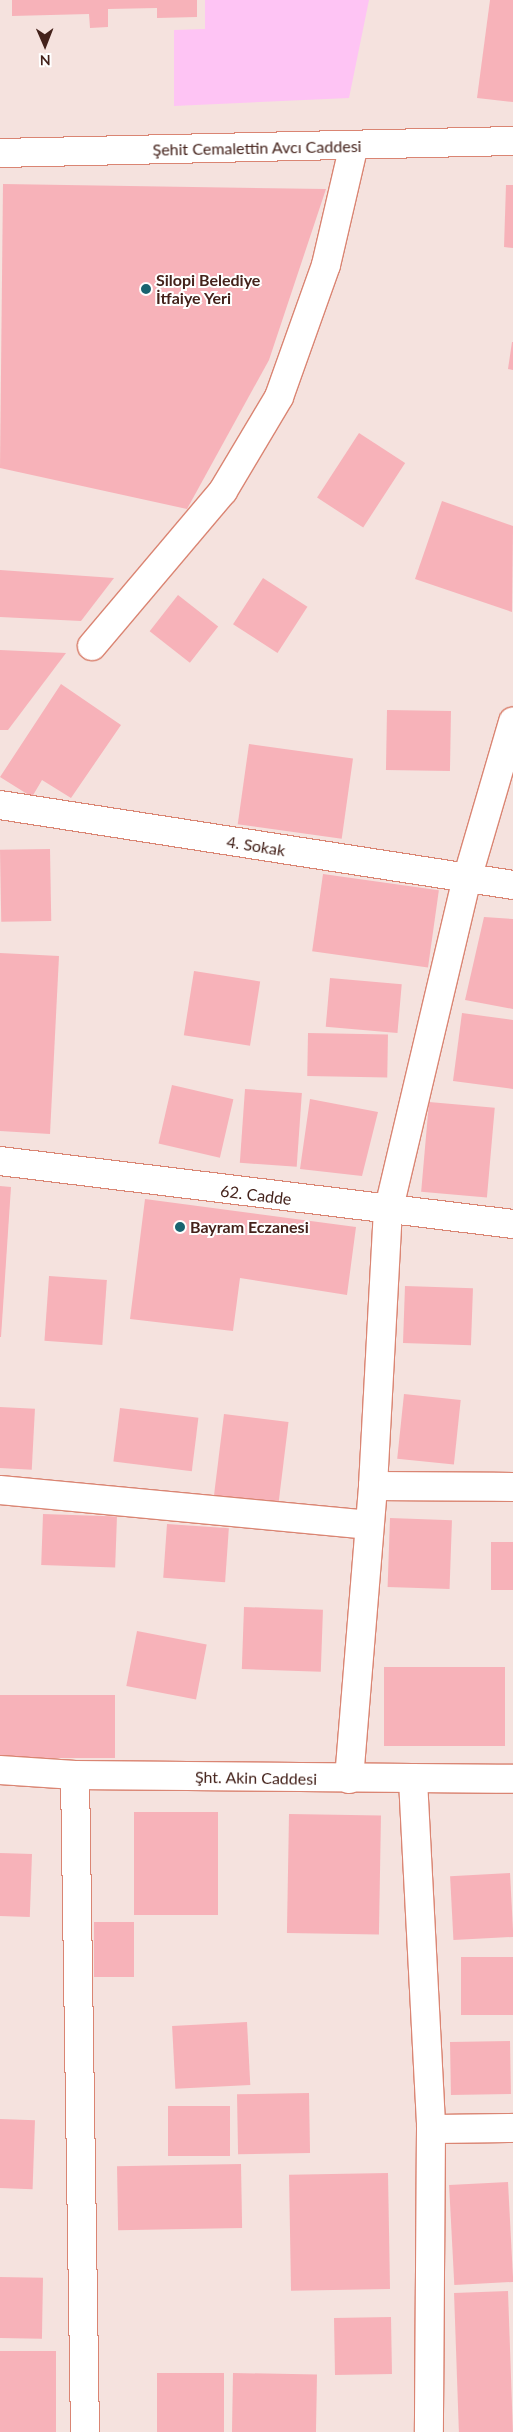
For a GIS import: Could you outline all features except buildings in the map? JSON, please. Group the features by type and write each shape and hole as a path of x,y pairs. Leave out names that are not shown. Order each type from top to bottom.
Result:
{"street":[{"name":"Şehit Cemalettin Avcı Caddesi","path":"0,154 513,141"},
{"path":"92,646 223,491 279,397 326,265 354,145"},
{"path":"349,1779 367,1524 373,1486 388,1212 467,879 513,722"},
{"name":"4. Sokak","path":"0,806 513,885"},
{"name":"62. Cadde","path":"0,1161 388,1212 513,1224"},
{"path":"373,1486 513,1487"},
{"path":"0,1490 367,1524"},
{"name":"Şht. Akin Caddesi","path":"0,1770 75,1775 413,1780 513,1779"},
{"path":"75,1775 85,2432"},
{"path":"413,1780 431,2129 429,2432"},
{"path":"431,2129 513,2128"}],"shaded area":[{"path":"205,0 369,0 349,98 174,106 174,30 205,29"}],"place":[{"name":"Silopi Belediye İtfaiye Yeri","path":"146,289"},
{"name":"Bayram Eczanesi","path":"180,1227"}]}
